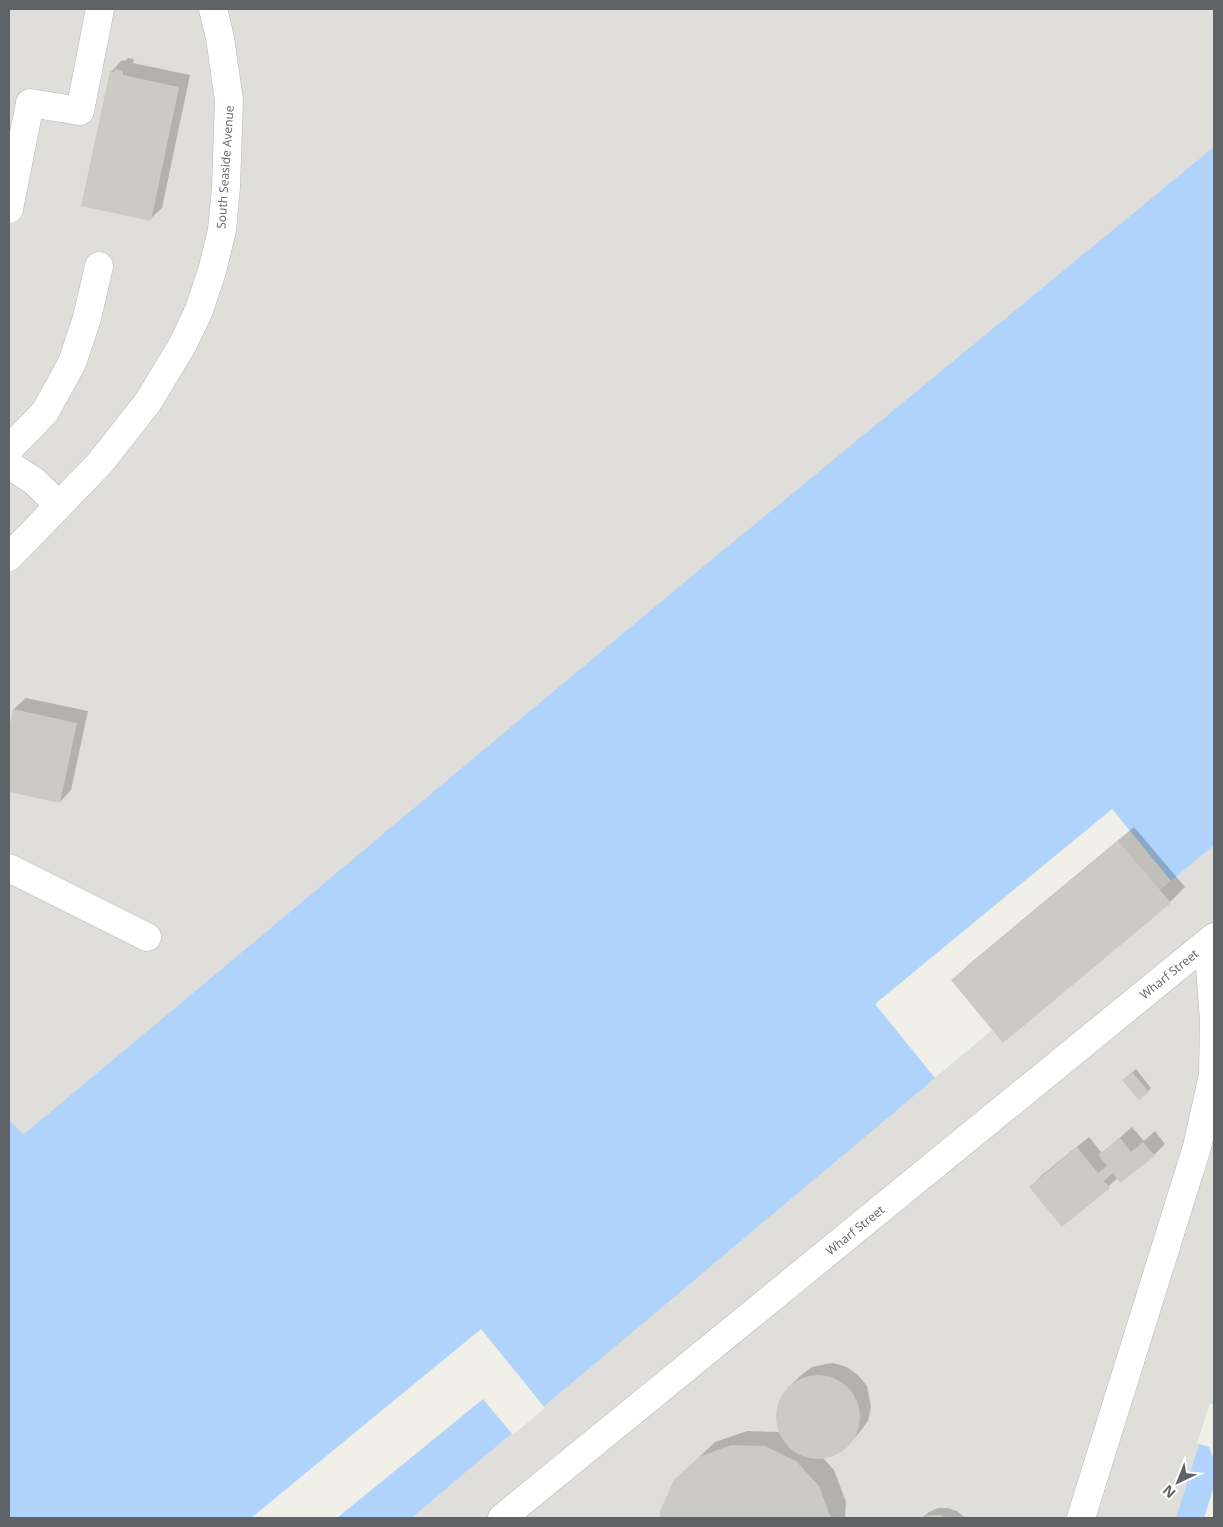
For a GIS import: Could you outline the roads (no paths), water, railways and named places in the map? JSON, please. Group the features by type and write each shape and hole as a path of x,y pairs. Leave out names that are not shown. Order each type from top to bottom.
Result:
{"street":[{"path":"9,209 30,103 80,111 100,9"},
{"name":"South Seaside Avenue","path":"9,557 100,463 148,402 183,344 199,310 212,271 222,230 226,188 229,100 220,38 213,9"},
{"path":"9,450 45,412 72,363 87,318 99,266"},
{"path":"9,464 34,481 58,505"},
{"path":"9,868 147,937"},
{"name":"Wharf Street","path":"502,1518 1211,940"},
{"name":"Wharf Street","path":"1082,1518 1197,1147 1214,1075 1211,940"}],"water":[{"path":"1214,147 1214,845 411,1518 9,1518 9,1119 23,1135 681,585"},
{"path":"1214,1397 1214,1518 1176,1518"}]}
